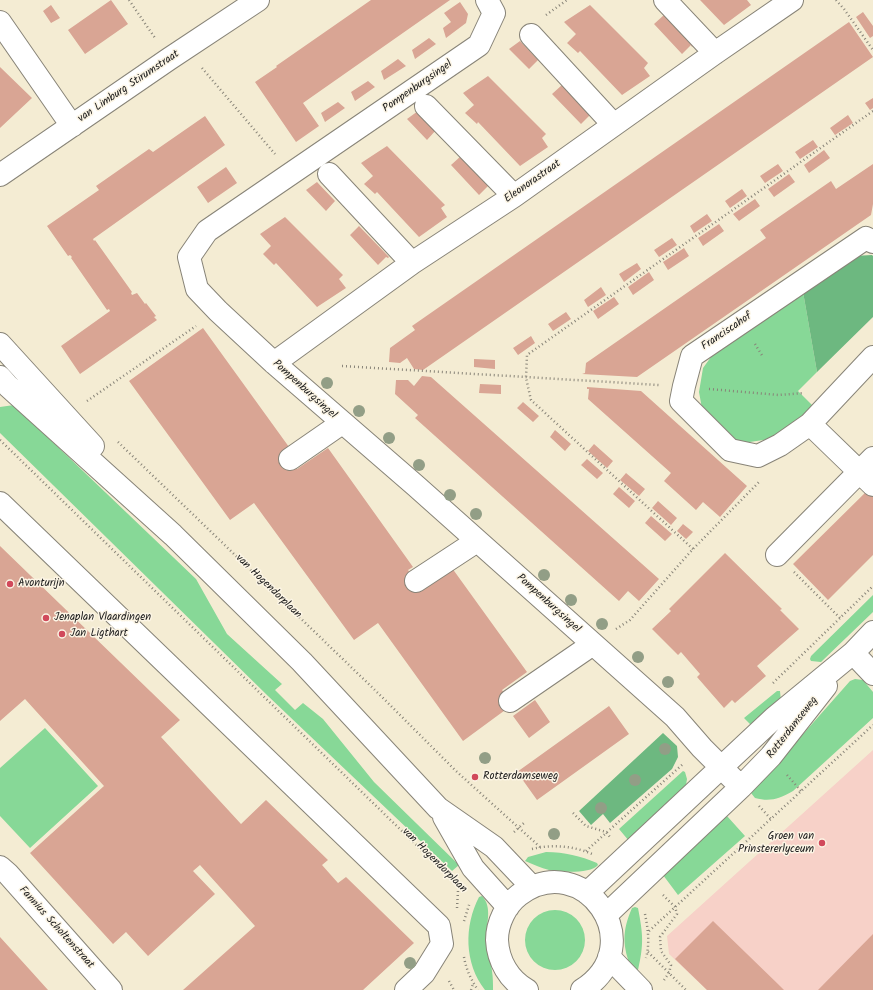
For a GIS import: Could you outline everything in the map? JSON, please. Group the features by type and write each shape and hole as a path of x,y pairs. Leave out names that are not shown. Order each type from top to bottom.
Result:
{"street":[{"name":"van Limburg Stirumstraat","path":"0,175 258,0"},
{"name":"Pompenburgsingel","path":"486,0 494,13 479,45 206,231 189,257 197,289 218,311 274,363 416,486 675,717 702,748 741,788"},
{"path":"665,0 714,53"},
{"name":"Eleonorastraat","path":"274,363 412,263 514,196 613,124 792,0"},
{"path":"0,22 72,126"},
{"path":"531,35 613,124"},
{"path":"426,106 514,196"},
{"path":"329,174 412,263"},
{"name":"Franciscahof","path":"873,242 866,238 692,356 681,402 730,450 758,456 780,445 810,424 873,357"},
{"name":"van Hogendorplaan","path":"0,344 173,535"},
{"name":"van Hogendorplaan","path":"25,371 3,386 173,535 307,667 442,812 494,847 532,887"},
{"path":"290,459 342,423"},
{"path":"777,555 843,488 868,471 810,424"},
{"path":"0,502 440,926 442,944 424,973 406,990"},
{"path":"416,582 477,540"},
{"name":"Rotterdamseweg","path":"587,893 774,718 853,652 873,632"},
{"path":"510,702 593,644"},
{"path":"853,652 873,674"},
{"name":"Rotterdamseweg","path":"606,915 741,788 771,756 853,652"},
{"name":"van Hogendorplaan","path":"442,812 473,868 508,907"},
{"name":"Fannius Scholtenstraat","path":"0,867 8,874 111,990"},
{"path":"518,987 507,973 498,951 498,928 502,917 515,898 532,887 555,883 577,887 587,893 594,899 606,915 612,936 609,957 598,978 588,988"},
{"path":"609,957 641,990"}],"path":[{"path":"129,0 177,54 292,173"},
{"path":"836,0 873,50"},
{"path":"693,549 531,400 526,378 527,355 873,111"},
{"path":"84,403 218,311"},
{"path":"342,366 526,378 684,386 778,395 842,390"},
{"name":"van Hogendorplaan","path":"115,439 380,694 456,771 540,847"},
{"name":"van Hogendorplaan","path":"0,440 448,876"},
{"path":"593,644 630,620 693,549 765,476 780,445"},
{"path":"777,555 841,619"},
{"path":"772,684 841,619 873,586"},
{"path":"648,931 873,725"},
{"path":"586,851 702,748"},
{"path":"784,770 801,791"},
{"name":"van Hogendorplaan","path":"459,886 463,890"},
{"path":"648,952 686,990"},
{"path":"471,990 473,984"}],"shaded area":[{"name":"Groen van Prinstererlyceum","path":"873,750 873,990 707,990 669,954 667,936"}],"green space":[{"path":"872,255 873,317 817,372 802,286 854,256"},
{"path":"802,286 817,372 798,391 816,409 770,439 743,443 723,434 703,414 699,392 703,368 727,335"},
{"path":"14,405 196,579 227,634 282,684 275,690 295,710 303,703 323,719 374,782 459,865 452,871 268,696 0,433 0,407"},
{"path":"873,595 873,612 821,662 811,661 811,656"},
{"path":"855,679 863,680 873,692 873,718 793,791 774,799 765,800 755,798 751,793 850,681"},
{"path":"777,691 780,691 781,701 753,727 744,718"},
{"path":"45,728 98,786 30,848 0,816 0,768"},
{"path":"663,733 677,746 678,757 672,769 610,823 603,814 591,825 579,811"},
{"path":"683,771 685,772 687,779 686,785 629,841 619,829"},
{"path":"727,816 745,836 678,895 663,875"},
{"path":"546,852 572,855 597,863 598,865 589,870 575,872 549,870 525,861 528,857"},
{"path":"482,896 487,905 488,911 486,942 493,978 493,990 485,990 478,979 473,968 468,944 474,908 479,897"},
{"path":"632,908 638,908 640,917 642,946 638,970 632,970 626,953 624,939 626,924"},
{"path":"555,910 572,915 580,923 585,940 580,957 572,965 555,970 538,965 530,957 525,940 530,923 538,915"}],"building":[{"path":"111,0 128,24 85,54 68,30"},
{"path":"371,0 450,0 303,103 319,126 296,142 255,82"},
{"path":"700,0 747,0 751,5 724,25"},
{"path":"460,2 468,14 466,23 446,38 443,28 451,22 444,13"},
{"path":"51,5 60,18 51,23 43,11"},
{"path":"590,5 648,63 644,68 650,76 622,95 580,51 578,53 567,43 576,34 564,22"},
{"path":"863,12 873,26 873,36 870,38 856,17"},
{"path":"664,15 693,46 692,47 691,45 682,54 654,24"},
{"path":"849,22 873,57 423,370 414,369 407,358 400,363 389,362 390,348 415,330 412,326"},
{"path":"429,38 436,44 415,59 412,50"},
{"path":"520,41 538,60 529,69 509,49"},
{"path":"398,59 406,66 384,80 381,71"},
{"path":"0,67 32,98 0,128"},
{"path":"488,76 546,134 542,138 548,147 520,166 478,122 477,124 465,113 474,105 463,93"},
{"path":"368,81 375,87 355,101 351,92"},
{"path":"562,85 592,116 589,116 581,124 552,94"},
{"path":"873,98 873,108 870,110 865,103"},
{"path":"338,102 345,108 325,122 321,113"},
{"path":"418,111 436,130 427,140 407,119"},
{"path":"848,115 853,123 835,135 830,128"},
{"path":"205,116 225,145 93,239 132,292 132,295 137,293 156,316 154,317 157,320 80,374 61,346 110,311 109,309 107,310 71,258 72,257 70,255 68,256 47,226 99,190 96,186 149,149 153,152"},
{"path":"813,140 818,147 800,159 795,152"},
{"path":"387,146 445,205 441,208 447,217 419,237 377,192 375,194 364,184 373,176 361,163"},
{"path":"824,150 830,158 809,173 804,165"},
{"path":"461,156 490,187 488,186 479,195 451,165"},
{"path":"778,164 783,171 765,183 760,176"},
{"path":"873,164 873,204 871,215 637,377 582,374 585,373 586,363 766,238 760,230 831,181 836,189"},
{"path":"226,167 237,183 208,203 197,187"},
{"path":"789,174 795,182 774,197 768,189"},
{"path":"317,182 335,201 326,211 306,190"},
{"path":"742,189 747,196 730,208 725,201"},
{"path":"755,199 760,206 739,221 733,214"},
{"path":"707,214 712,221 694,233 690,226"},
{"path":"285,217 343,275 339,279 346,288 317,307 276,263 274,265 263,254 271,246 260,234"},
{"path":"719,224 724,231 703,246 698,238"},
{"path":"359,226 389,257 386,257 378,265 350,235"},
{"path":"672,238 677,245 659,257 654,250"},
{"path":"684,248 689,256 668,270 663,262"},
{"path":"637,263 641,269 624,282 619,274"},
{"path":"649,272 654,280 633,295 628,287"},
{"path":"601,287 606,295 588,307 584,300"},
{"path":"614,297 619,304 598,319 593,311"},
{"path":"566,312 571,319 553,331 548,324"},
{"path":"203,328 289,447 284,451 297,469 328,448 413,567 408,570 421,588 452,568 527,672 502,690 512,705 463,741 378,623 354,640 254,503 230,520 129,381"},
{"path":"531,336 535,343 518,355 513,348"},
{"path":"474,359 495,360 495,369 474,367"},
{"path":"422,376 431,377 659,579 639,601 628,591 619,601 415,418 418,415 395,394 396,380 408,380 414,386"},
{"path":"480,384 501,385 501,394 479,393"},
{"path":"587,387 641,391 747,486 720,517 703,502 696,510 664,481 671,473 588,399 589,389 587,389"},
{"path":"523,402 539,416 533,422 517,408"},
{"path":"555,430 571,444 565,451 550,437"},
{"path":"594,444 613,461 607,468 588,451"},
{"path":"587,459 603,473 597,479 581,465"},
{"path":"626,473 645,489 639,496 620,480"},
{"path":"873,485 873,555 828,600 793,564"},
{"path":"619,487 635,501 629,508 613,494"},
{"path":"658,501 677,518 671,525 652,508"},
{"path":"651,516 672,534 665,541 645,523"},
{"path":"683,524 693,532 686,539 677,531"},
{"path":"0,546 180,720 161,737 241,824 266,800 328,860 322,865 338,883 346,877 414,943 363,990 183,990 255,926 200,865 193,871 215,894 148,956 126,932 113,944 30,853 104,786 25,699 0,721"},
{"path":"725,553 782,609 780,610 799,629 757,666 766,676 735,703 732,700 724,708 697,677 700,674 681,652 678,655 652,629 671,611 669,609"},
{"path":"535,700 550,722 529,738 513,716"},
{"path":"609,706 629,734 537,800 517,772"},
{"path":"713,921 784,990 707,990 675,959"},
{"path":"873,934 873,990 818,990"},
{"path":"0,937 30,970 48,990 0,990"}],"place":[{"name":"Avonturijn","path":"10,584"},
{"name":"Jenaplan Vlaardingen","path":"46,618"},
{"name":"Jan Ligthart","path":"62,634"},
{"name":"Rotterdamseweg","path":"475,777"},
{"name":"Groen van Prinstererlyceum","path":"822,843"}]}
